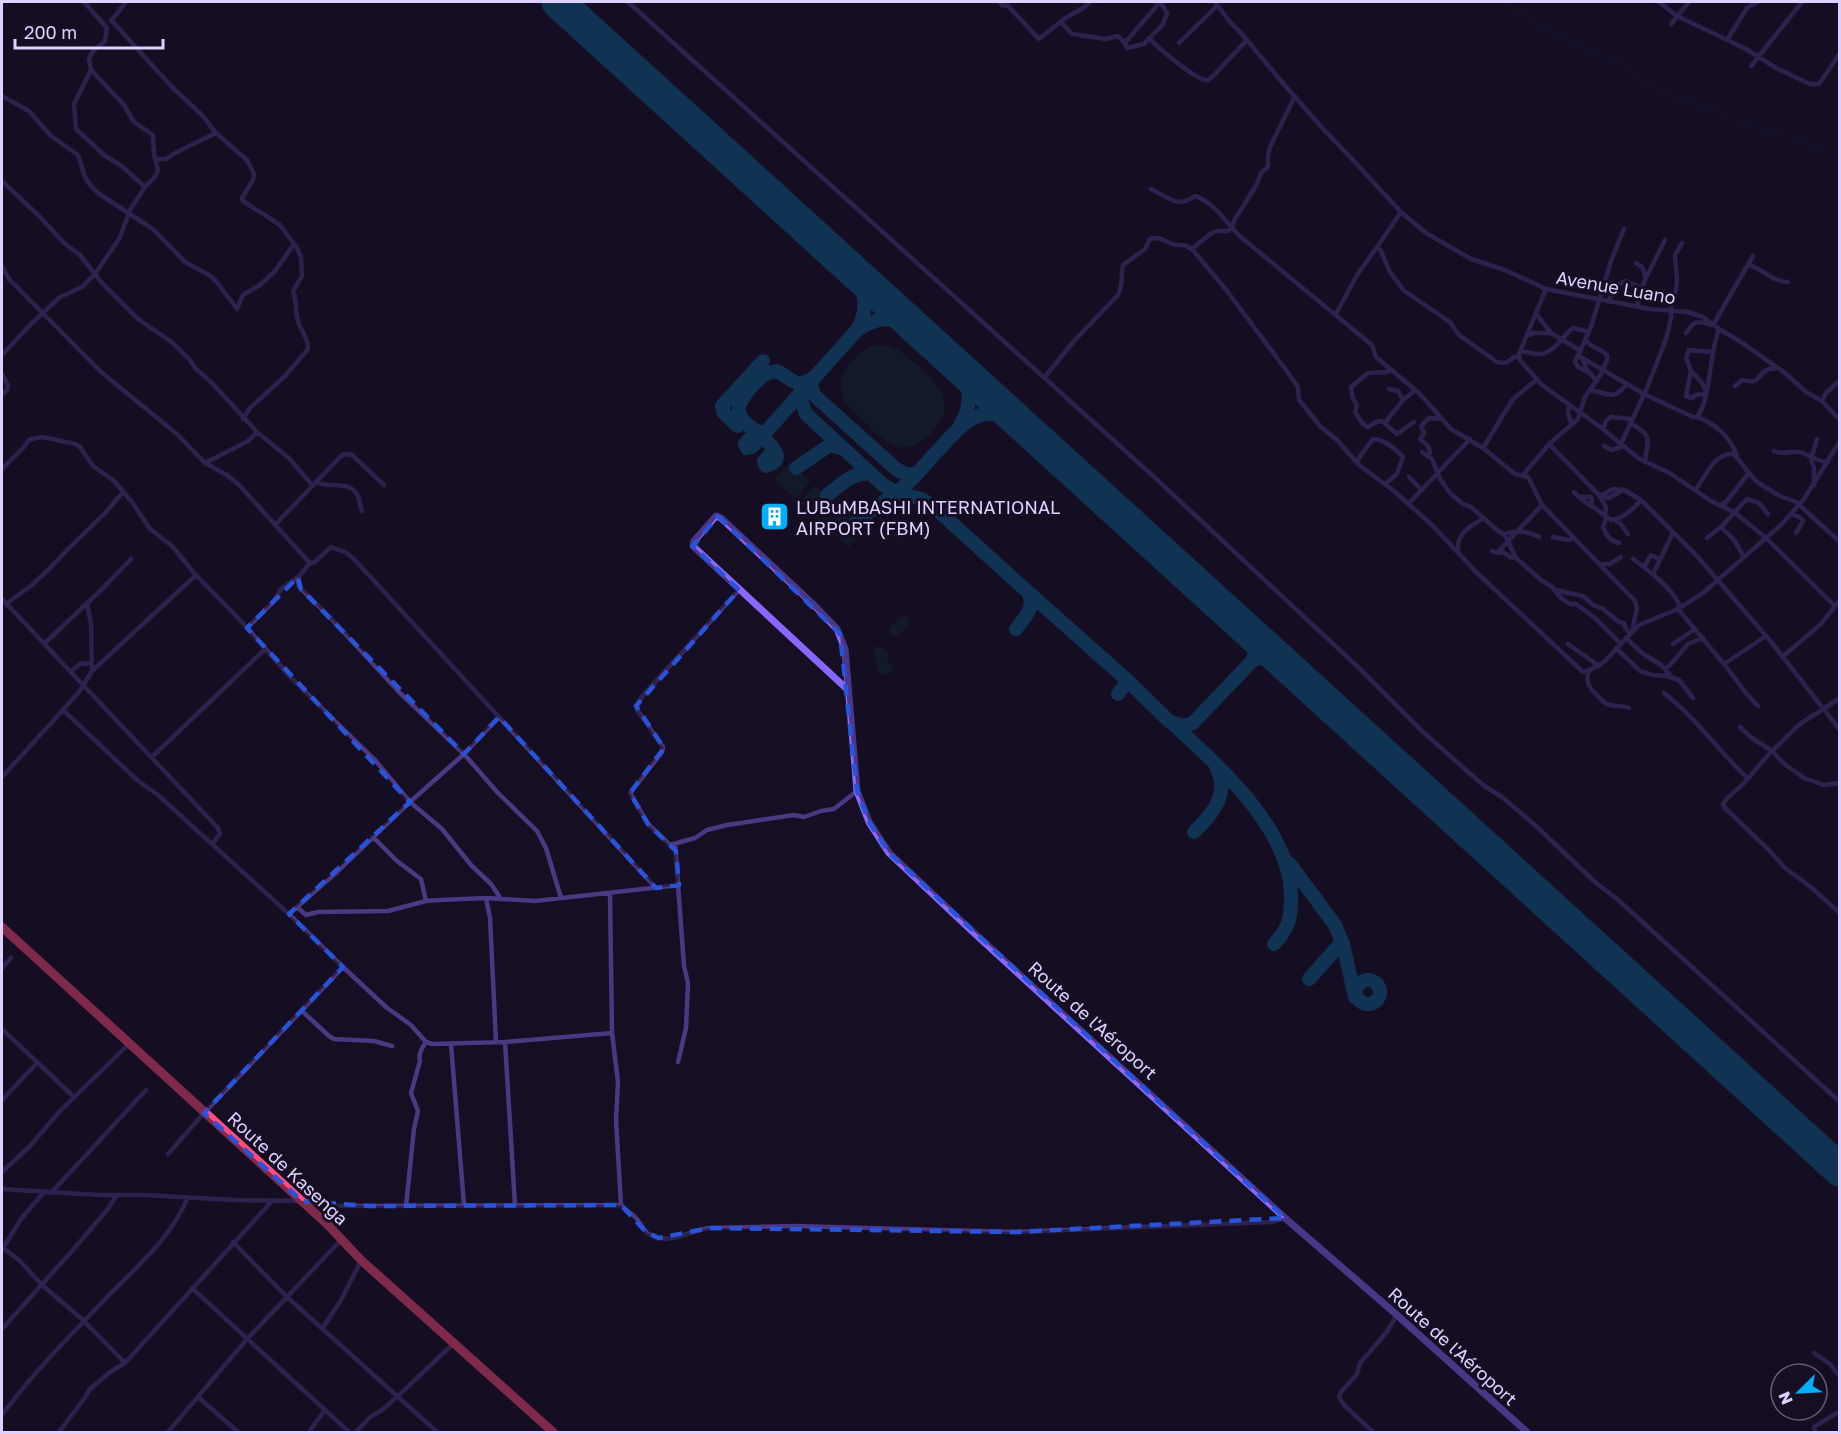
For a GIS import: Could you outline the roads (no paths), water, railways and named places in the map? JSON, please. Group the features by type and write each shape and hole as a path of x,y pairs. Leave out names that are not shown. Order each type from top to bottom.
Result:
{"highway":[{"name":"Route de Kasenga","path":"2,927 327,1224 361,1260 553,1432"}],"main road":[{"name":"Route de l'Aéroport","path":"739,590 693,544 717,516 837,629 845,649 857,791 869,822 890,853 1285,1218 1527,1432"},
{"path":"739,590 848,690"}],"street":[{"path":"84,2 107,28"},
{"path":"126,2 111,20 105,41 96,47 89,59 90,70 74,104 76,129 145,187"},
{"path":"628,2 1152,475 1359,668 1432,740 1483,785 1502,797 1536,826 1839,1102"},
{"path":"999,2 1008,6 1040,39 1090,2"},
{"path":"1061,22 1072,34 1106,39 1118,36 1127,48 1131,48 1143,45 1166,19 1167,11 1160,2 1125,43"},
{"path":"1659,2 1677,16 1727,40 1776,68 1815,85 1819,84 1839,53"},
{"path":"1671,24 1689,2"},
{"path":"1727,40 1746,8 1757,2"},
{"path":"1751,66 1802,2"},
{"path":"1179,43 1216,4"},
{"name":"Avenue Luano","path":"1216,4 1295,96 1401,212 1426,233 1471,259 1505,270 1546,289 1655,310 1687,312 1703,317 1713,326 1742,342 1806,392 1822,401 1839,420"},
{"path":"111,20 173,88 202,114 216,133 247,159 254,174 242,198 243,201 280,225 294,244 300,257 302,276 293,291 296,298 298,321 307,341 308,350 285,376 250,408 243,419"},
{"path":"1149,38 1174,62 1195,77 1205,80 1211,78 1247,40"},
{"path":"2,355 60,297 82,287 95,274 119,238 129,213 158,171 153,135 134,122 124,105 90,70"},
{"path":"2,96 28,111 51,136 78,155 81,169 90,185 107,200 154,230 185,262 209,275 237,309 243,295 260,285 275,271 294,244"},
{"path":"1192,249 1210,234 1217,231 1228,231 1231,228 1261,173 1268,167 1270,147 1295,96"},
{"path":"155,159 166,159 216,133"},
{"path":"2,181 64,243 79,254 138,319 186,356 257,432 289,458 314,484 321,486 338,484 354,491 362,511"},
{"path":"1151,189 1180,203 1197,196 1216,209 1231,228 1372,345 1376,357 1430,404 1451,429 1484,448 1515,474 1530,479 1542,505 1635,601 1636,614 1631,632"},
{"path":"1336,315 1357,275 1401,212"},
{"path":"1596,381 1588,372 1581,353 1624,229"},
{"path":"1044,378 1066,350 1118,295 1124,265 1146,248 1150,239 1158,237 1177,245 1183,244 1192,249 1227,291 1286,369 1298,387 1299,400 1321,427 1337,440 1357,462 1409,504 1458,550 1476,572 1583,672 1599,666 1631,632 1645,623 1678,609 1703,592 1766,538 1800,505 1839,441"},
{"path":"1637,306 1646,278 1665,240"},
{"path":"1604,446 1611,450 1622,445 1666,339 1677,279 1675,255 1682,243"},
{"path":"1377,247 1401,288 1450,322 1459,335 1497,362 1510,361 1526,351 1536,354 1545,353 1573,328 1589,332"},
{"path":"1686,333 1696,322 1713,326 1753,256"},
{"path":"1636,263 1642,267 1646,278"},
{"path":"1748,265 1770,278 1788,282"},
{"path":"2,266 9,279 101,372 177,434 205,463 227,475 239,485 310,563"},
{"path":"1608,301 1614,288 1625,280 1642,288"},
{"path":"1520,355 1546,289"},
{"path":"1537,315 1551,333 1602,369 1644,394 1710,424 1730,439 1737,456 1757,482 1800,505 1839,542"},
{"path":"1697,417 1706,392 1712,352 1719,329"},
{"path":"1528,335 1551,333"},
{"path":"1523,475 1549,444 1578,419 1585,397 1601,374 1607,355 1585,340"},
{"path":"1581,353 1590,345"},
{"path":"1706,392 1686,360 1688,351 1712,352"},
{"path":"1520,355 1536,380 1622,445 1645,462 1671,474 1711,501 1734,512 1766,538 1834,608 1839,616"},
{"path":"1735,386 1742,380 1757,381 1768,370 1777,368"},
{"path":"1390,370 1366,374 1351,388 1357,405 1355,412 1363,424 1368,427 1376,422 1385,423 1397,434 1414,422"},
{"path":"1691,371 1687,397 1692,398 1706,392"},
{"path":"2,374 8,385 2,395"},
{"path":"1484,448 1513,399 1536,380"},
{"path":"1822,401 1829,389 1839,380"},
{"path":"1590,390 1600,391 1610,396 1620,392 1627,384"},
{"path":"1389,389 1398,391 1402,400"},
{"path":"1385,423 1402,400 1415,390"},
{"path":"1429,455 1429,448 1420,439 1424,435 1421,426 1427,419 1431,409 1430,404"},
{"path":"1569,404 1568,414 1572,424"},
{"path":"1603,429 1606,421 1611,417 1631,421 1644,431 1648,440 1645,462"},
{"path":"1427,419 1442,419"},
{"path":"205,463 248,441 257,432"},
{"path":"2,469 29,440 43,437 80,447 93,466 113,480 150,529 172,546 315,703 375,760 410,801 442,829 501,899"},
{"path":"1357,462 1373,439 1380,439 1391,446 1403,457 1397,474 1385,484"},
{"path":"1814,485 1814,468 1811,458 1817,439"},
{"path":"1409,504 1470,440"},
{"path":"1549,444 1600,495 1606,507 1604,527 1612,541 1619,543"},
{"path":"1774,451 1783,454 1795,451 1821,462 1828,462"},
{"path":"1422,452 1429,455 1441,481 1451,494 1504,534 1516,558 1555,590 1558,596 1567,603 1576,604 1595,618 1621,644"},
{"path":"1696,489 1715,461 1729,453 1737,456"},
{"path":"275,525 342,455 352,455 384,485"},
{"path":"1721,505 1749,473"},
{"path":"1409,477 1422,490"},
{"path":"1600,495 1613,489 1624,490 1641,500 1697,556 1766,636 1839,730"},
{"path":"6,604 32,585 52,566 123,492"},
{"path":"1574,492 1580,497 1591,497 1590,505 1606,518 1620,523 1628,534"},
{"path":"1707,538 1749,498 1759,503 1768,513"},
{"path":"1615,520 1632,510 1641,500"},
{"path":"1516,558 1503,552 1494,552 1509,541 1542,505"},
{"path":"1740,507 1741,518"},
{"path":"1792,514 1803,521 1796,533"},
{"path":"1458,550 1458,543 1467,528 1484,518"},
{"path":"1721,527 1734,540 1744,557"},
{"path":"1504,534 1530,533 1539,537"},
{"path":"1653,574 1673,533"},
{"path":"1553,537 1569,540 1574,538"},
{"path":"247,628 272,603 282,588 298,577 310,563 315,562 331,547 345,552 656,888"},
{"path":"1644,567 1652,555 1659,560"},
{"path":"1600,564 1610,564 1620,557"},
{"path":"44,644 131,559"},
{"path":"1633,559 1653,574 1677,598 1678,609 1758,706"},
{"path":"2,777 79,692 92,670 196,575"},
{"path":"298,577 301,590 537,831 546,848 561,898"},
{"path":"739,590 643,695 636,706 663,750 630,793 648,824 670,845 695,838 706,830 727,825 794,815 804,817 834,809 857,791"},
{"path":"1555,590 1583,596 1593,605 1624,623 1626,629 1631,632"},
{"path":"2,599 220,830 220,834 212,844"},
{"path":"1782,657 1821,624 1839,600"},
{"path":"87,603 91,624 92,670"},
{"path":"1636,614 1645,623"},
{"path":"1673,644 1695,629"},
{"path":"1724,664 1766,636"},
{"path":"1626,638 1637,650 1665,668 1672,677 1683,684 1693,698"},
{"path":"1665,668 1688,644 1703,638"},
{"path":"1568,644 1599,666"},
{"path":"1616,648 1640,671 1672,677"},
{"path":"152,757 265,649"},
{"path":"70,671 80,664 92,663"},
{"path":"1589,670 1588,685 1594,694 1607,704 1629,708"},
{"path":"1664,693 1748,778"},
{"path":"1839,698 1800,724 1723,804 1785,868 1812,888 1839,913"},
{"path":"63,710 137,780 158,795 289,914 386,1007 411,1025 426,1042 432,1044 505,1042 612,1033"},
{"path":"289,914 464,754 499,717"},
{"path":"1740,727 1804,778 1824,785 1839,783"},
{"path":"373,837 397,861 422,879 426,901"},
{"path":"675,844 684,966 688,983 686,1028 678,1062"},
{"path":"297,907 306,915 318,912 388,911 426,901 486,898 535,901 679,885"},
{"path":"610,893 612,1033 618,1082 616,1120 621,1205 637,1219 646,1232 659,1238 678,1237 709,1228 795,1226 1016,1232 1272,1222 1285,1218"},
{"path":"486,898 490,918 496,1042"},
{"path":"2,968 11,958"},
{"path":"168,1155 204,1113 343,967"},
{"path":"302,1011 334,1039 374,1041 392,1047"},
{"path":"2,1029 74,1097"},
{"path":"406,1206 418,1111 411,1093 422,1047 426,1042"},
{"path":"505,1042 515,1205"},
{"path":"2,1172 129,1044"},
{"path":"451,1044 464,1205"},
{"path":"2,1100 37,1063"},
{"path":"51,1193 146,1090"},
{"path":"2,1189 116,1196 302,1201 333,1206 621,1205"},
{"path":"44,1192 21,1219 2,1249 19,1260 41,1284 84,1321 125,1363"},
{"path":"2,1329 92,1228 116,1196"},
{"path":"2,1415 84,1321 151,1252 180,1216 188,1197"},
{"path":"59,1432 90,1389 125,1363 272,1201"},
{"path":"327,1224 333,1206"},
{"path":"168,1432 247,1339 342,1239"},
{"path":"233,1242 286,1296 437,1432"},
{"path":"322,1329 341,1300 361,1260"},
{"path":"192,1288 349,1432"},
{"path":"1372,1432 1344,1405 1339,1397 1357,1374 1360,1363 1386,1333 1397,1315"},
{"path":"356,1432 370,1417 398,1396 454,1342"},
{"path":"1814,1353 1830,1364 1839,1377"},
{"path":"198,1397 238,1432"},
{"path":"309,1432 324,1411"},
{"path":"1815,1432 1814,1427 1839,1411"}],"waterway":[{"path":"1506,2 1534,22 1571,43 1624,64 1645,82 1680,100 1709,107 1741,124 1779,133 1840,157"}],"place":[{"name":"LUBuMBASHI INTERNATIONAL AIRPORT (FBM)","path":"775,517"}]}
